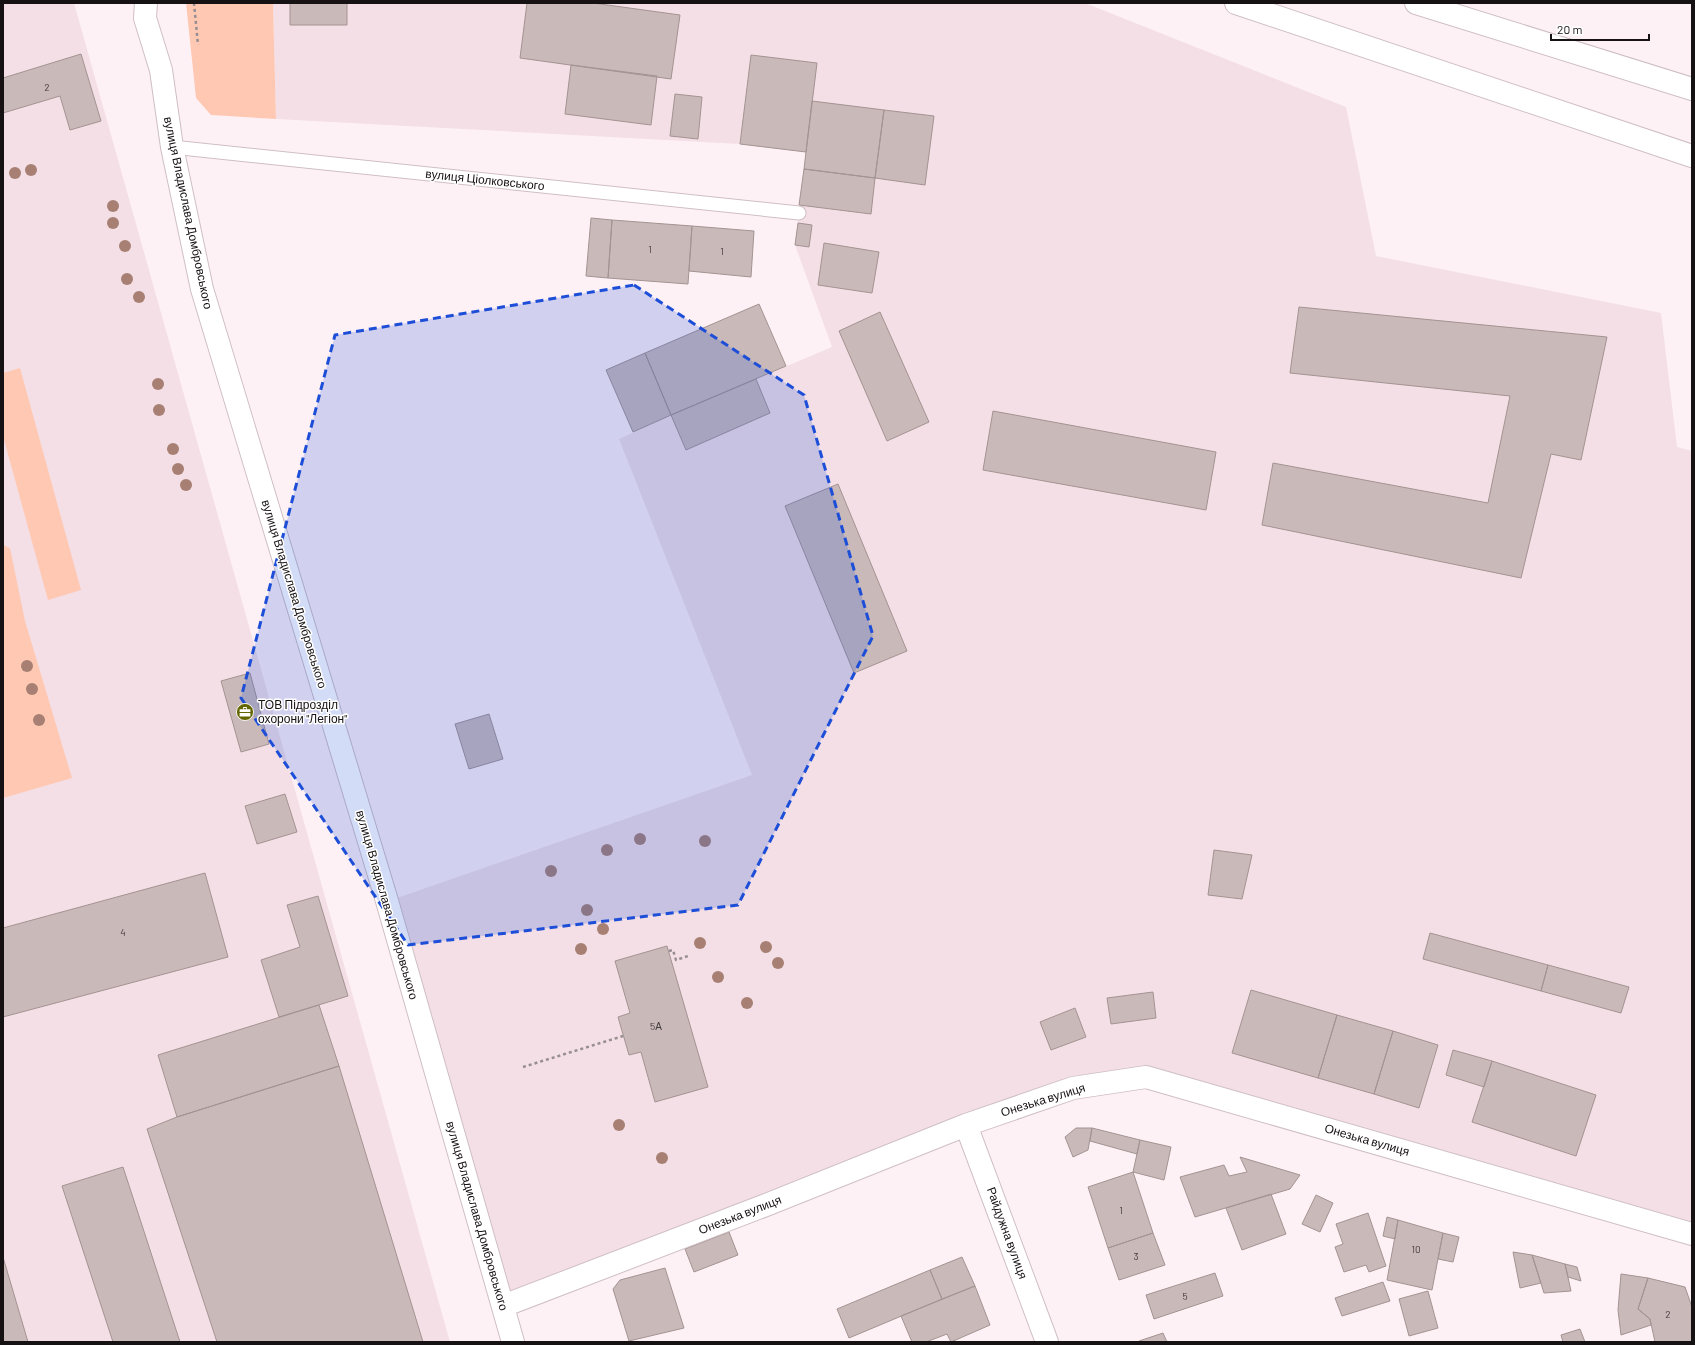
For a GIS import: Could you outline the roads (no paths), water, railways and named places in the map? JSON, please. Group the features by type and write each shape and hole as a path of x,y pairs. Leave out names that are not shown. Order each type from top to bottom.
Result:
{"street":[{"name":"вулиця Владислава Домбровського","path":"146,3 145,18 161,70 172,147 202,289 387,900 513,1342"},
{"path":"1236,3 1692,156"},
{"path":"1416,3 1692,90"},
{"name":"Онезька вулиця","path":"502,1306 766,1205 966,1125 1073,1088 1146,1077 1692,1234"},
{"name":"Райдужна вулиця","path":"966,1125 1047,1342"}],"lane":[{"name":"вулиця Ціолковського","path":"172,147 799,213"}],"place":[{"name":"ТОВ Підрозділ охорони \"Легіон\"","path":"245,712"}]}
